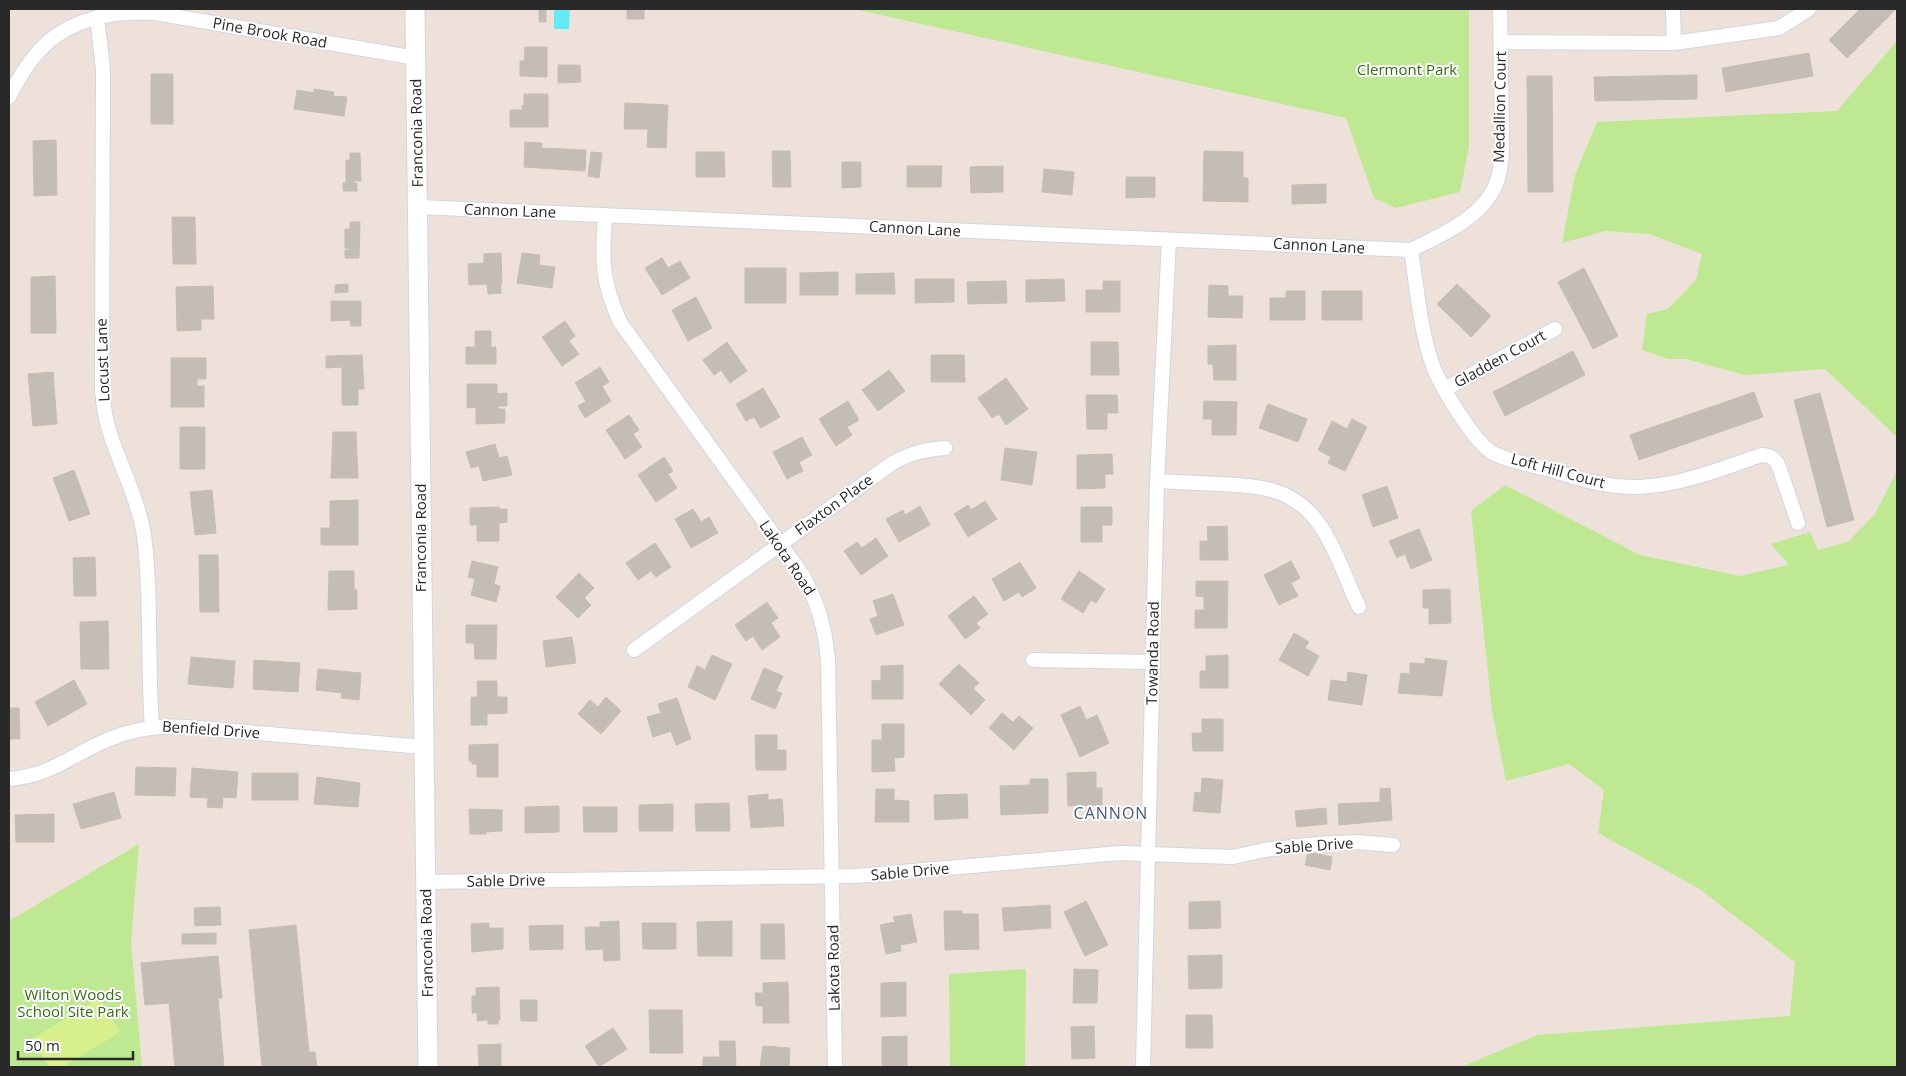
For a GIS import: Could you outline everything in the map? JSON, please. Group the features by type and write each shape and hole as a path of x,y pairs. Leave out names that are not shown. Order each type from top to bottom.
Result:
{"main road":[{"name":"Franconia Road","path":"416,9 428,1067"}],"street":[{"name":"Medallion Court","path":"1411,250 1462,222 1480,207 1494,188 1498,178 1501,158 1500,9"},
{"path":"1673,9 1674,43"},
{"path":"1501,42 1674,43 1779,28 1809,9"},
{"name":"Pine Brook Road","path":"9,97 21,75 39,51 54,37 78,24 97,17 135,12 155,13 416,58"},
{"name":"Locust Lane","path":"97,17 102,69 102,389 109,431 136,502 144,536 149,692 152,726"},
{"name":"Cannon Lane","path":"418,207 1411,250"},
{"name":"Lakota Road","path":"605,215 604,272 610,299 620,322 812,591 822,620 826,636 828,660 835,1067"},
{"name":"Towanda Road","path":"1143,1067 1157,481 1169,240"},
{"name":"Loft Hill Court","path":"1411,250 1429,353 1433,365 1445,389 1476,438 1491,452 1512,460 1603,484 1625,486 1672,483 1691,479 1761,455 1767,455 1778,464 1798,523"},
{"name":"Gladden Court","path":"1445,389 1556,329"},
{"name":"Flaxton Place","path":"634,650 891,464 906,455 945,448"},
{"path":"1157,481 1252,485 1274,490 1296,500 1310,512 1323,530 1359,607"},
{"path":"1033,660 1153,662"},
{"name":"Benfield Drive","path":"9,779 40,774 59,766 106,740 152,726 186,727 424,747"},
{"name":"Sable Drive","path":"426,882 832,876 910,872 1120,853 1234,857 1264,850 1317,844 1357,842 1393,845"}],"green space":[{"name":"Clermont Park","path":"854,9 1469,9 1469,147 1460,192 1396,208 1374,198 1346,118"},
{"path":"1897,41 1897,437 1825,369 1745,375 1686,359 1668,359 1642,350 1647,314 1668,309 1696,280 1702,254 1649,234 1605,231 1562,243 1575,175 1597,122 1837,111"},
{"path":"1897,471 1897,1067 1461,1067 1538,1035 1790,1016 1795,962 1698,888 1598,833 1604,790 1569,764 1506,781 1492,711 1471,511 1505,485 1640,555 1740,576 1789,565 1771,544 1810,532 1818,550 1848,542 1875,514"},
{"name":"Wilton Woods School Site Park","path":"139,844 131,942 142,1067 9,1067 9,921"},
{"path":"1026,969 1025,1067 950,1067 949,974"},
{"path":"99,998 120,1032 63,1067 49,1067 32,1039"}],"water":[{"path":"554,9 570,9 569,29 554,29"}],"building":[{"path":"539,9 546,9 546,22 539,22"},
{"path":"627,9 644,9 644,19 627,19"},
{"path":"1860,9 1896,9 1847,58 1829,40"},
{"path":"525,47 547,47 547,77 520,76 520,61 524,61"},
{"path":"1809,53 1813,76 1726,92 1722,68"},
{"path":"558,65 580,65 581,82 558,83"},
{"path":"151,74 173,74 173,124 151,124"},
{"path":"1697,75 1697,99 1595,101 1594,77"},
{"path":"1527,76 1552,76 1553,192 1528,192"},
{"path":"314,89 334,92 333,96 347,97 344,116 294,109 297,90 314,93"},
{"path":"524,94 548,94 548,127 510,127 510,110 522,110"},
{"path":"625,103 668,105 666,148 647,147 648,129 624,129"},
{"path":"56,140 57,195 34,196 33,141"},
{"path":"525,142 542,143 541,148 586,150 585,171 524,167"},
{"path":"772,151 790,151 791,187 773,187"},
{"path":"1204,151 1243,152 1243,178 1248,178 1248,202 1203,201"},
{"path":"591,152 602,153 599,178 588,176"},
{"path":"696,152 724,152 725,177 696,177"},
{"path":"350,153 360,153 361,181 354,181 354,183 357,183 357,191 343,191 343,183 346,183 346,160 350,160"},
{"path":"842,162 861,162 861,187 842,188"},
{"path":"907,166 942,166 941,187 907,187"},
{"path":"1003,166 1003,192 971,193 970,167"},
{"path":"1044,169 1074,172 1072,195 1042,192"},
{"path":"1126,177 1155,177 1155,197 1126,198"},
{"path":"1326,184 1326,203 1292,204 1292,185"},
{"path":"172,217 195,217 196,264 173,264"},
{"path":"350,222 360,222 359,258 345,258 345,250 354,250 345,248 345,229 350,229"},
{"path":"501,253 501,293 488,294 487,284 469,285 468,264 484,263 484,254"},
{"path":"522,253 540,255 539,265 555,267 552,288 517,283"},
{"path":"662,258 668,268 680,261 690,278 662,295 645,268"},
{"path":"745,268 786,268 786,303 745,303"},
{"path":"1584,268 1618,336 1593,349 1558,282"},
{"path":"838,272 838,295 800,295 800,273"},
{"path":"894,273 895,294 856,294 856,274"},
{"path":"55,276 56,333 31,333 31,277"},
{"path":"915,279 954,279 954,302 915,303"},
{"path":"1064,279 1065,301 1026,302 1026,280"},
{"path":"1006,281 1007,303 968,304 967,282"},
{"path":"1103,281 1120,281 1120,312 1086,312 1086,290 1103,290"},
{"path":"348,284 348,292 335,293 335,285"},
{"path":"1457,284 1491,316 1471,337 1437,304"},
{"path":"1209,285 1228,286 1228,296 1243,296 1242,318 1208,317"},
{"path":"213,286 214,319 201,319 201,330 177,331 176,287"},
{"path":"1286,291 1305,291 1305,320 1270,320 1270,298 1286,298"},
{"path":"1322,291 1362,291 1362,320 1322,320"},
{"path":"696,297 712,328 688,341 672,310"},
{"path":"331,301 361,301 361,326 351,326 350,320 331,321"},
{"path":"565,321 575,336 569,341 579,354 562,366 542,337"},
{"path":"475,331 491,331 491,347 496,347 496,364 466,364 466,347 475,347"},
{"path":"727,342 747,371 730,383 721,370 714,375 703,360"},
{"path":"1091,342 1118,342 1119,375 1091,375"},
{"path":"1236,345 1236,380 1214,380 1213,364 1208,364 1208,346"},
{"path":"1573,351 1585,375 1505,416 1493,392"},
{"path":"362,355 364,389 358,389 358,405 342,405 342,367 326,368 326,356"},
{"path":"931,355 964,355 965,382 931,382"},
{"path":"171,358 206,358 206,379 197,379 197,386 204,386 204,407 171,407"},
{"path":"600,367 609,382 602,386 611,401 585,418 578,406 586,401 575,383"},
{"path":"889,370 905,391 878,411 862,390"},
{"path":"53,372 57,424 33,426 28,374"},
{"path":"1006,378 1028,409 1006,425 999,414 992,418 978,398"},
{"path":"467,384 497,384 497,394 507,393 507,406 498,406 498,409 505,409 505,423 476,424 476,407 467,408"},
{"path":"763,388 780,417 761,428 754,417 746,421 736,404"},
{"path":"1754,392 1763,417 1639,460 1630,435"},
{"path":"1820,393 1854,520 1827,527 1794,400"},
{"path":"1086,395 1117,395 1118,413 1107,413 1107,429 1087,429"},
{"path":"848,401 859,420 847,427 852,435 836,446 819,419"},
{"path":"1204,401 1237,402 1236,435 1212,435 1212,419 1203,419"},
{"path":"1268,404 1307,419 1298,442 1259,428"},
{"path":"629,415 639,430 633,434 642,447 625,459 606,430"},
{"path":"1352,419 1367,427 1345,471 1328,463 1331,457 1318,450 1332,421 1347,429"},
{"path":"180,427 205,427 205,469 180,469"},
{"path":"333,432 356,432 358,478 331,478"},
{"path":"802,437 812,455 799,462 803,471 787,479 773,452"},
{"path":"495,444 499,458 507,456 512,475 483,481 479,466 471,468 466,452"},
{"path":"1005,448 1037,452 1032,485 1001,480"},
{"path":"1112,454 1113,474 1105,474 1105,488 1077,489 1077,455"},
{"path":"664,457 673,471 668,474 677,488 656,502 638,475"},
{"path":"74,470 90,514 69,521 53,478"},
{"path":"1387,486 1398,518 1373,527 1362,495"},
{"path":"212,490 216,533 195,535 190,492"},
{"path":"358,500 358,545 321,545 321,528 330,528 330,501"},
{"path":"985,501 997,519 968,537 954,514 968,505 971,510"},
{"path":"920,506 930,525 899,542 886,519 903,510 905,515"},
{"path":"499,507 499,509 507,509 507,522 499,523 499,541 477,541 477,525 470,525 470,508"},
{"path":"1081,507 1112,507 1112,525 1102,525 1102,542 1081,542"},
{"path":"693,509 701,522 709,517 718,533 691,548 675,519"},
{"path":"1227,526 1228,560 1200,560 1200,541 1208,541 1207,527"},
{"path":"1419,529 1432,560 1411,569 1405,554 1397,558 1389,541"},
{"path":"876,538 888,556 861,575 844,551 857,542 862,548"},
{"path":"655,543 671,567 656,577 651,571 638,580 626,563"},
{"path":"199,555 218,555 219,612 200,612"},
{"path":"95,557 96,596 74,596 73,558"},
{"path":"472,561 498,567 494,584 500,586 496,602 471,595 475,579 468,577"},
{"path":"1291,561 1300,578 1291,583 1298,596 1279,605 1264,575"},
{"path":"1020,562 1036,588 1022,597 1019,592 1004,601 992,579"},
{"path":"329,571 354,571 357,609 328,610"},
{"path":"1079,571 1105,589 1096,603 1091,600 1083,613 1061,599"},
{"path":"579,573 594,588 584,598 591,605 578,618 556,597"},
{"path":"1196,581 1228,581 1227,628 1195,628 1195,610 1204,610 1204,597 1196,596"},
{"path":"1450,589 1451,623 1429,624 1429,608 1423,608 1423,590"},
{"path":"893,594 904,625 876,635 870,619 878,616 873,601"},
{"path":"974,596 988,614 976,623 980,628 965,639 948,616"},
{"path":"767,602 778,618 771,623 780,637 762,650 753,636 746,641 735,625"},
{"path":"108,621 109,669 81,669 80,622"},
{"path":"466,625 497,625 496,659 475,659 474,643 466,643"},
{"path":"1294,633 1309,642 1305,648 1319,656 1308,676 1279,660"},
{"path":"572,637 576,663 546,667 543,641"},
{"path":"712,655 732,664 715,700 688,687 697,666 705,670"},
{"path":"1228,655 1228,688 1200,688 1200,671 1206,671 1206,656"},
{"path":"191,657 235,661 233,688 188,684"},
{"path":"1425,658 1447,661 1442,696 1398,693 1401,673 1410,674 1410,663 1425,664"},
{"path":"254,660 300,663 298,692 253,689"},
{"path":"959,664 979,683 973,688 985,700 971,715 939,684"},
{"path":"903,665 903,699 872,699 872,681 881,680 881,666"},
{"path":"764,668 783,676 776,691 782,693 775,709 751,699"},
{"path":"318,669 361,673 359,700 341,698 342,693 316,690"},
{"path":"1348,672 1367,675 1362,705 1328,700 1331,680 1347,682"},
{"path":"74,680 87,704 48,726 35,702"},
{"path":"477,681 497,681 497,697 507,697 507,713 487,714 487,725 471,725 471,697 478,697"},
{"path":"606,697 621,711 601,734 578,714 590,700 598,707"},
{"path":"677,698 691,739 676,745 671,731 653,737 647,717 661,713 658,704"},
{"path":"1080,706 1086,720 1097,715 1109,743 1080,757 1061,715"},
{"path":"9,708 19,708 20,739 9,739"},
{"path":"1002,713 1013,722 1019,716 1033,728 1014,750 989,728"},
{"path":"1202,719 1223,719 1223,751 1193,751 1192,733 1202,733"},
{"path":"882,724 904,724 904,757 894,758 895,771 872,772 872,740 882,740"},
{"path":"755,735 777,735 777,750 786,750 786,770 756,770"},
{"path":"498,744 498,777 477,777 477,764 472,764 472,761 469,761 469,745"},
{"path":"136,767 176,768 175,796 135,795"},
{"path":"192,768 238,772 236,798 223,797 222,808 207,807 208,798 190,797"},
{"path":"1096,772 1096,788 1102,788 1102,805 1068,806 1067,773"},
{"path":"252,773 298,773 298,800 252,800"},
{"path":"317,777 360,783 358,807 314,804"},
{"path":"1202,778 1223,780 1220,813 1193,811 1195,792 1201,793"},
{"path":"1030,779 1048,779 1048,813 1001,815 1000,786 1030,785"},
{"path":"1390,788 1392,820 1339,825 1338,804 1380,802 1380,789"},
{"path":"876,789 894,789 894,800 909,801 909,822 875,822"},
{"path":"114,792 121,818 81,829 73,804"},
{"path":"768,794 768,800 782,799 784,826 751,828 748,796"},
{"path":"967,794 968,818 935,820 934,795"},
{"path":"729,803 730,831 696,831 695,804"},
{"path":"673,804 673,831 639,831 639,805"},
{"path":"559,806 559,832 525,833 525,807"},
{"path":"583,807 617,807 617,832 584,832"},
{"path":"1326,808 1327,824 1297,827 1295,811"},
{"path":"469,809 502,810 502,831 470,834"},
{"path":"54,814 54,842 16,842 15,815"},
{"path":"1308,852 1332,857 1330,870 1305,865"},
{"path":"1086,901 1108,945 1085,956 1064,912"},
{"path":"1220,901 1221,928 1189,929 1189,902"},
{"path":"1050,905 1051,928 1004,931 1002,908"},
{"path":"220,907 221,925 195,926 194,908"},
{"path":"944,911 962,911 962,914 978,914 979,949 945,950"},
{"path":"911,914 917,942 900,945 901,951 886,954 880,925 895,922 893,917"},
{"path":"619,921 620,960 604,961 603,949 586,950 585,927 600,927 600,922"},
{"path":"732,921 732,956 698,956 697,922"},
{"path":"489,923 489,928 503,928 503,949 472,952 471,924"},
{"path":"642,923 676,923 676,949 643,949"},
{"path":"761,924 784,924 785,959 761,959"},
{"path":"296,925 309,1052 315,1052 317,1067 262,1067 249,930"},
{"path":"563,925 563,949 530,950 529,926"},
{"path":"216,933 216,944 182,944 182,934"},
{"path":"1222,955 1222,988 1189,989 1188,956"},
{"path":"218,956 222,998 218,998 224,1067 175,1067 169,1003 145,1005 141,963"},
{"path":"1074,969 1098,970 1097,1003 1073,1003"},
{"path":"788,982 789,1023 763,1023 763,1006 756,1006 755,993 763,993 763,983"},
{"path":"906,982 906,1016 881,1017 881,983"},
{"path":"499,987 500,1020 498,1020 498,1024 488,1024 488,1020 477,1021 477,1013 472,1013 472,996 476,996 476,988"},
{"path":"520,1000 537,1000 537,1021 521,1021"},
{"path":"649,1010 682,1010 683,1053 650,1053"},
{"path":"1186,1015 1212,1015 1213,1048 1186,1048"},
{"path":"1094,1026 1095,1058 1072,1059 1071,1027"},
{"path":"613,1028 627,1049 599,1067 585,1046"},
{"path":"907,1036 907,1067 882,1067 882,1037"},
{"path":"719,1041 735,1041 736,1067 703,1067 703,1057 720,1057"},
{"path":"501,1044 501,1067 479,1067 478,1045"},
{"path":"763,1046 790,1048 789,1067 760,1067"}],"district":[{"name":"CANNON","path":"1111,813"}]}
